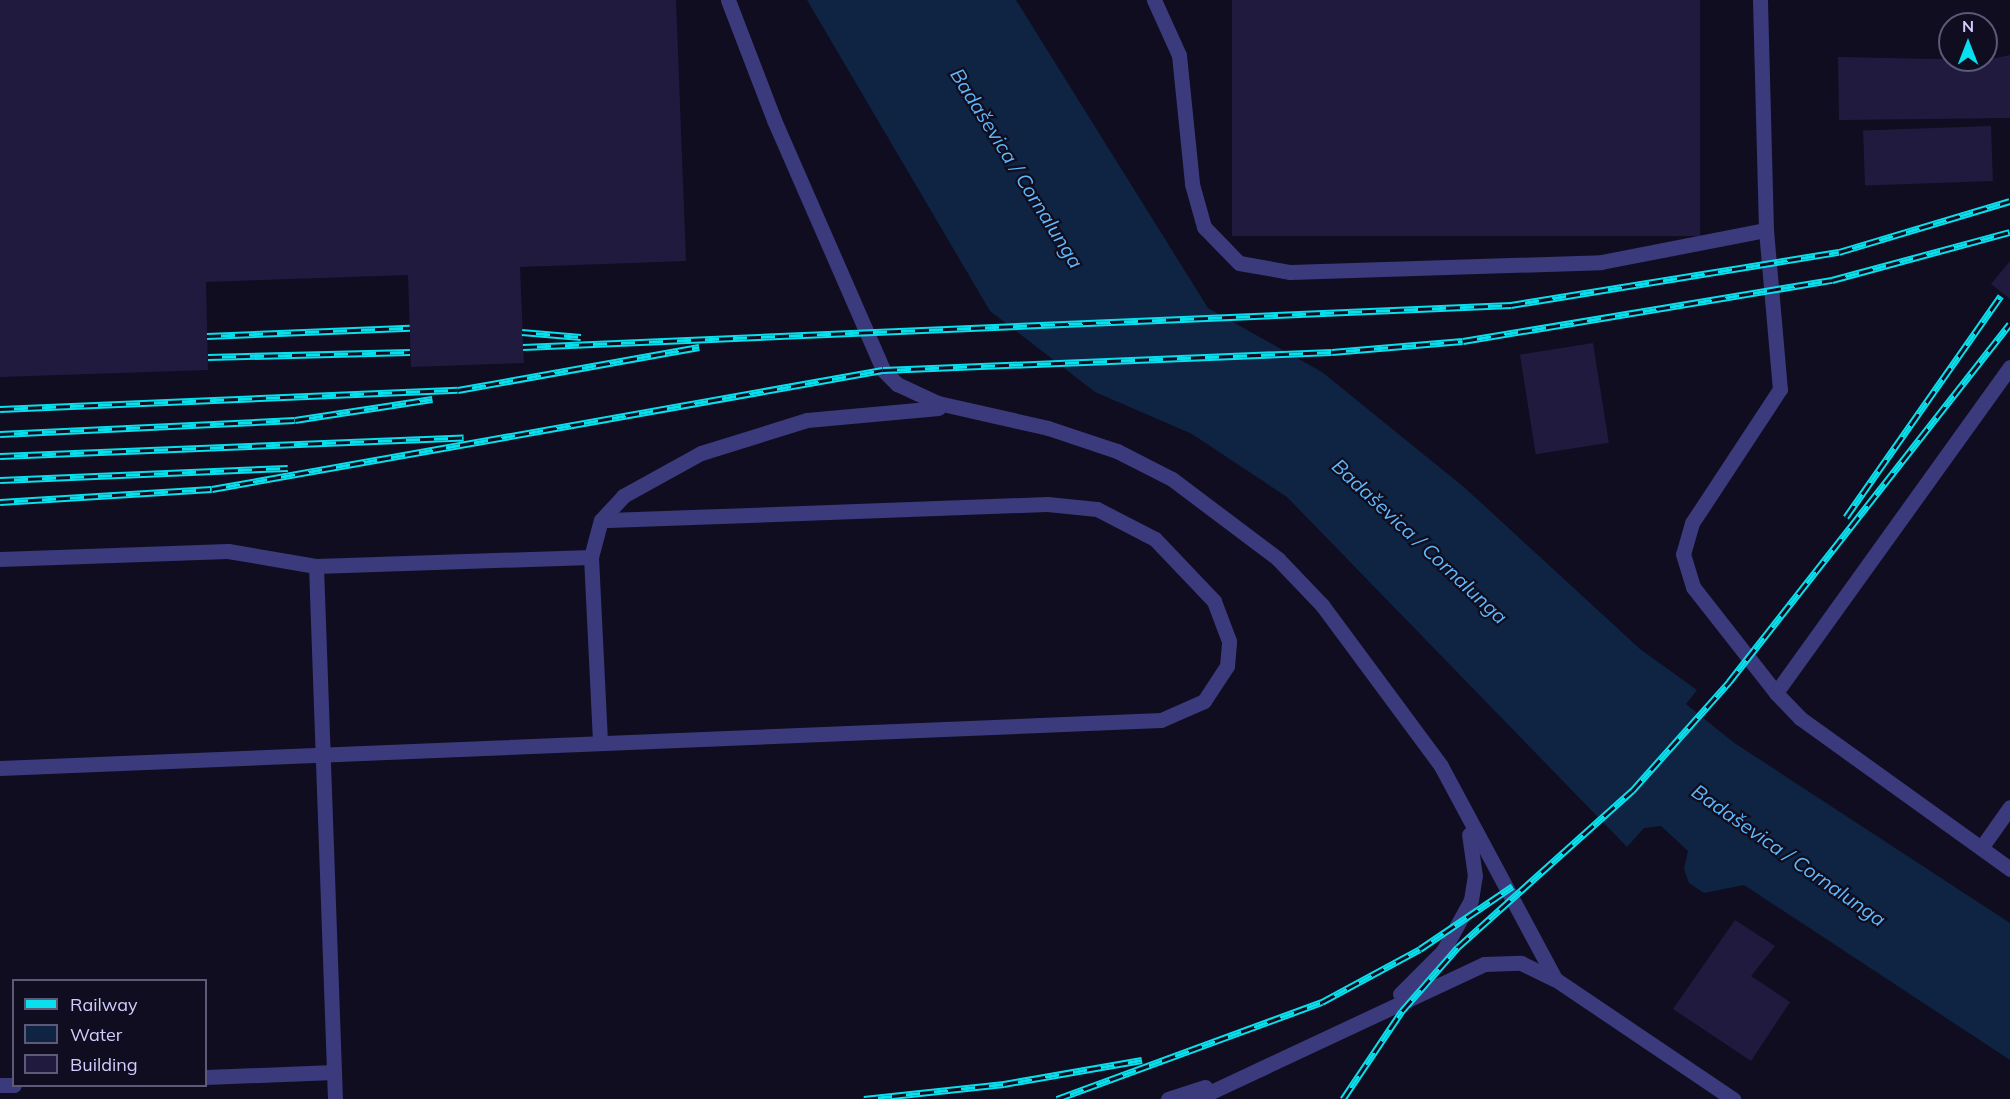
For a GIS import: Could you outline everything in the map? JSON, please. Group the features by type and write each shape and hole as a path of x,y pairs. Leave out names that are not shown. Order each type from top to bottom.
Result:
{"lane":[{"path":"728,0 774,120 883,370 916,395 959,408 1048,428 1117,452 1172,479 1228,517 1322,605 1441,766 1555,980"},
{"path":"1154,0 1170,28 1181,66 1196,206 1204,227 1239,263 1290,272 1601,262 1766,230"},
{"path":"1760,0 1766,230 1780,389 1692,523 1683,554 1693,587 1776,693 1800,718 2010,869"},
{"path":"1776,693 2010,367"},
{"path":"600,743 591,557 601,520 623,496 652,478 746,435 842,414 959,408"},
{"path":"0,768 1161,720 1204,701 1227,666 1229,641 1214,601 1178,560 1155,539 1097,509 1047,504 601,520"},
{"path":"0,560 228,551 316,566 591,557"},
{"path":"316,566 335,1099"},
{"path":"1384,1008 1443,951 1471,900 1473,849 1461,806"},
{"path":"1982,848 2010,807"},
{"path":"1196,1099 1384,1008 1484,963 1521,963 1555,980 1733,1099"},
{"path":"207,1077 334,1072"},
{"path":"1168,1099 1248,1073"}],"water":[{"name":"Badaševica / Cornalunga","path":"807,0 1016,0 1208,308 1322,372 1465,488 1640,649 1697,690 1686,704 1733,742 2010,923 2010,1060 1744,885 1704,893 1689,883 1684,869 1688,851 1661,826 1644,828 1627,847 1287,497 1192,434 1095,392 990,311"}],"building":[{"path":"0,0 676,0 686,261 520,267 524,363 411,367 408,275 206,282 208,370 0,377"},
{"path":"1232,0 1700,0 1700,236 1232,236"},
{"path":"2010,55 2010,118 1839,120 1838,57 1938,59 1938,72 1998,72 1998,58"},
{"path":"1991,126 1993,181 1865,185 1863,130"},
{"path":"2010,261 2010,299 1991,284"},
{"path":"1593,343 1609,443 1536,454 1520,355"},
{"path":"1735,920 1775,946 1751,976 1790,1002 1751,1061 1673,1009"}],"railway":[{"path":"523,347 1511,305 1839,252 2010,201"},
{"path":"0,502 212,489 883,370 1332,352 1463,341 1832,280 2010,232"},
{"path":"1846,517 2001,296"},
{"path":"1343,1099 1402,1011 1458,947 1632,791 1729,682 2010,324"},
{"path":"207,336 410,328"},
{"path":"522,332 581,337"},
{"path":"0,409 458,390 699,347"},
{"path":"208,357 410,352"},
{"path":"0,434 295,420 432,399"},
{"path":"0,456 464,437"},
{"path":"0,480 288,468"},
{"path":"1057,1099 1322,1002 1420,949 1513,886"},
{"path":"864,1099 1004,1084 1142,1060"}]}
